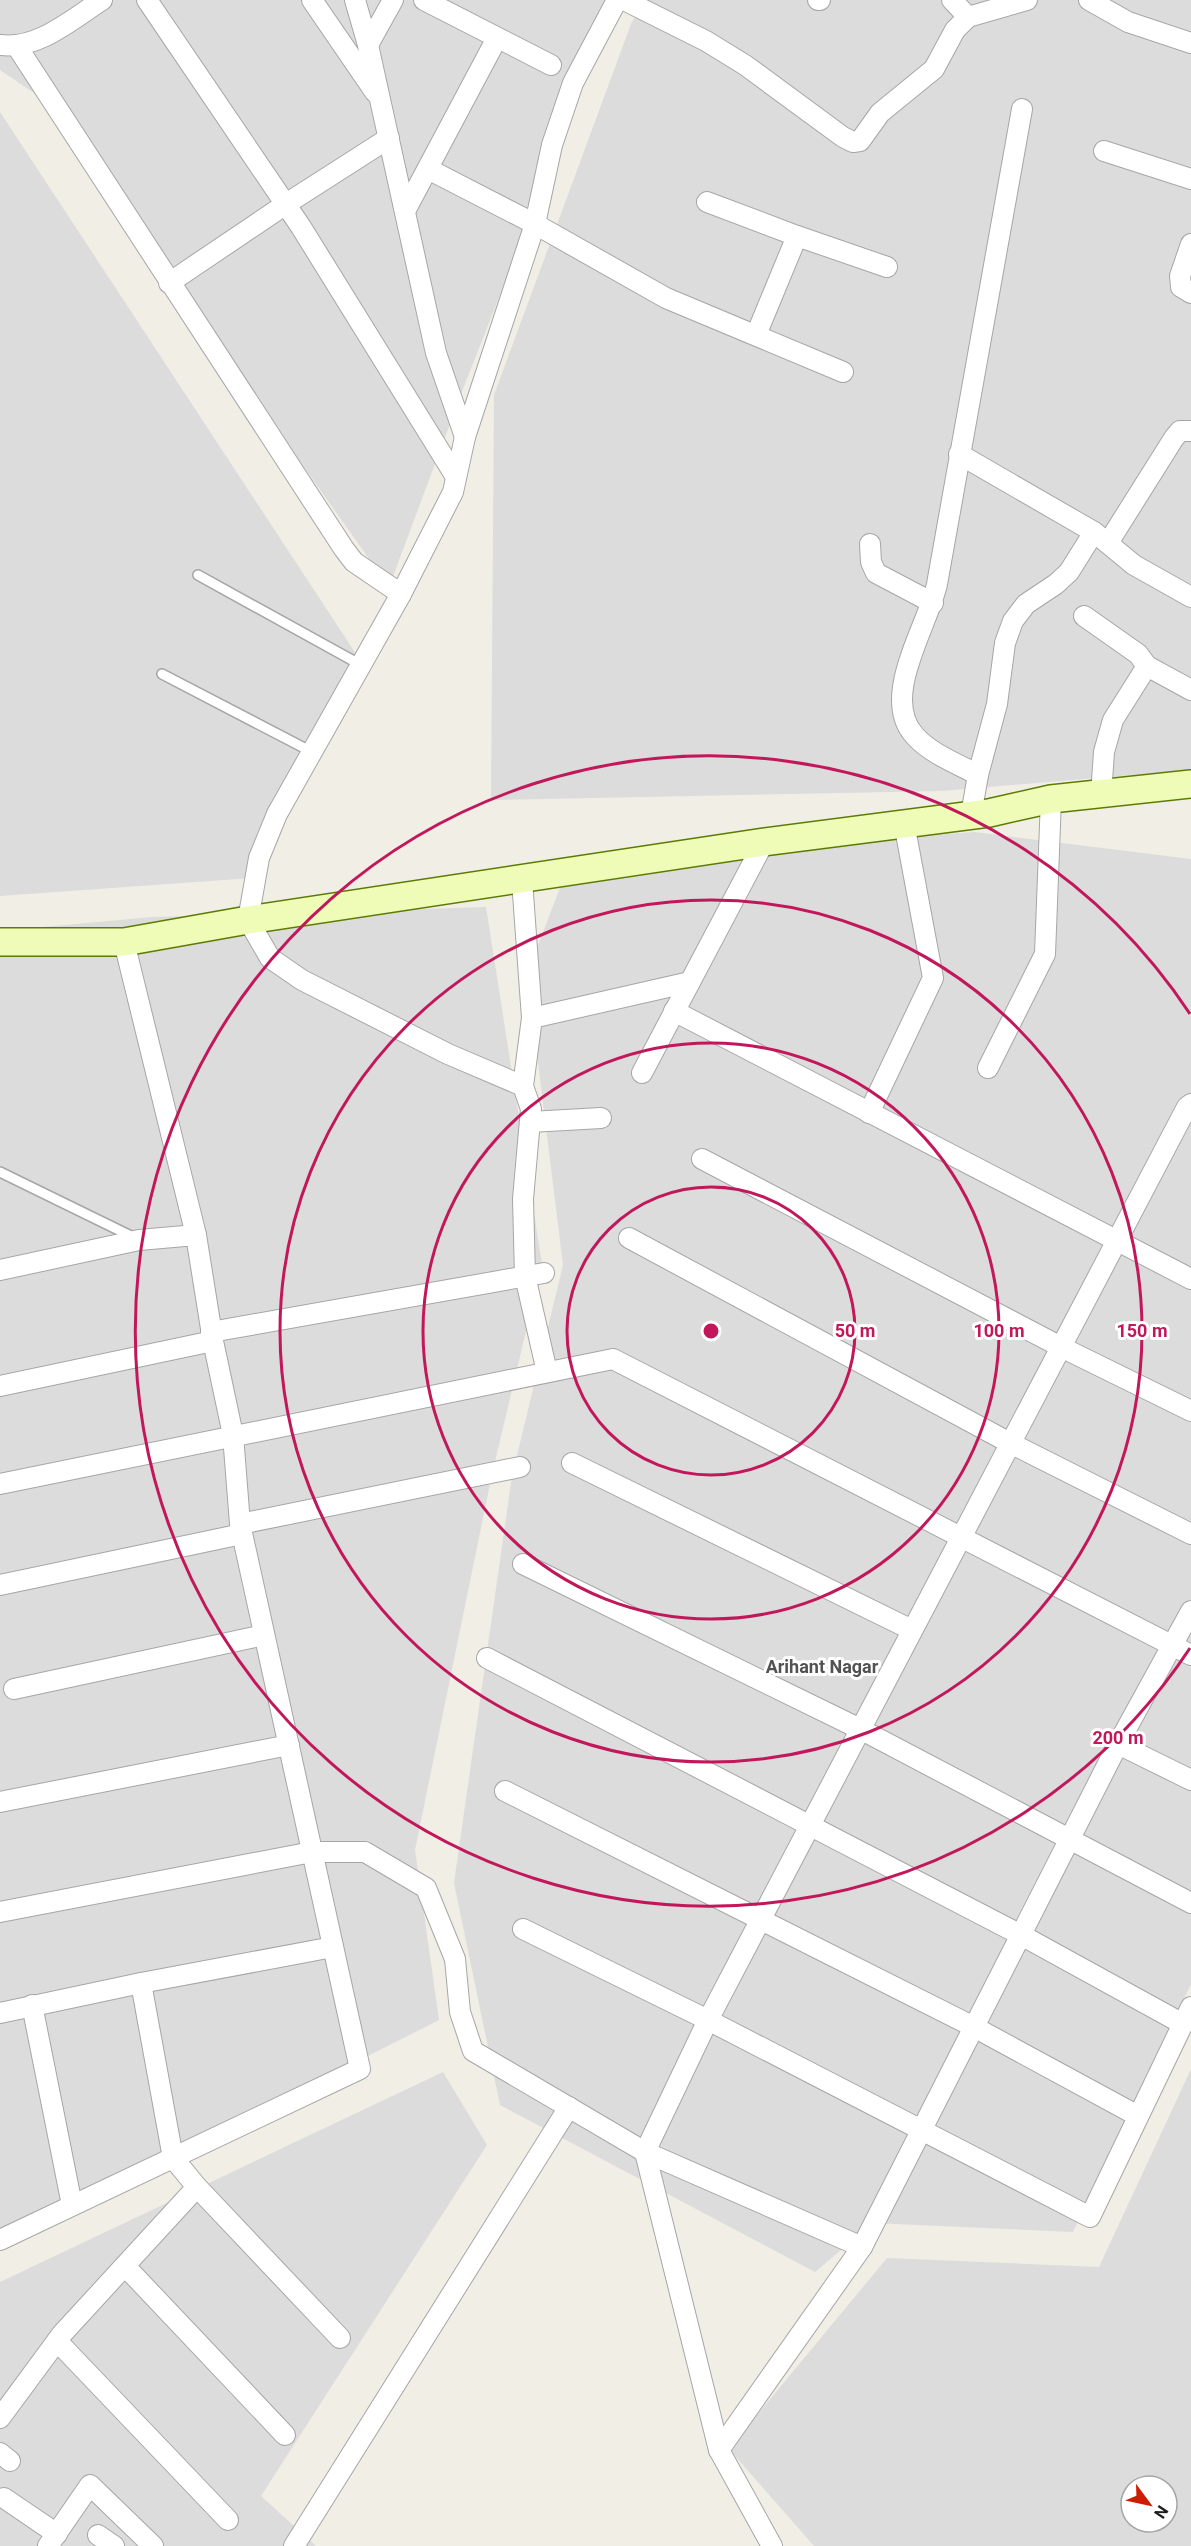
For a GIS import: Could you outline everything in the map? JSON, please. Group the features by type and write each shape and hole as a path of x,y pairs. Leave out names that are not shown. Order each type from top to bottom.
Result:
{"street":[{"path":"102,0 44,37 28,43 8,45 169,283 344,549 354,562 401,594"},
{"path":"147,0 286,204 456,477"},
{"path":"312,0 381,102"},
{"path":"355,0 368,45 436,353 465,437"},
{"path":"368,45 393,0"},
{"path":"424,0 551,65"},
{"path":"523,1086 448,1054 302,980 270,958 248,920 260,858 278,814 401,594 453,492 465,437 535,224 552,145 573,83 617,0"},
{"path":"624,0 706,40 745,65 843,138 853,142 860,141 891,103 934,69 955,30 968,17 1027,0"},
{"path":"952,0 968,17"},
{"path":"1089,0 1128,22 1191,43"},
{"path":"405,211 497,38"},
{"path":"978,775 927,746 914,735 903,714 902,692 907,666 933,603 1022,109"},
{"path":"169,283 389,138"},
{"path":"1104,151 1191,179"},
{"path":"428,169 535,224 666,298 843,372"},
{"path":"707,202 797,237 887,267"},
{"path":"756,335 797,237"},
{"path":"1191,244 1180,276 1181,286 1191,293"},
{"path":"971,815 978,775 997,704 1005,643 1013,621 1026,604 1056,584 1101,537 1180,431 1191,431"},
{"path":"959,454 1101,537 1134,565 1191,597"},
{"path":"870,544 871,561 876,573 933,603"},
{"path":"1084,616 1138,654 1147,666 1191,690"},
{"path":"1101,795 1104,752 1113,720 1147,666"},
{"path":"0,942 124,942 248,920 765,842 971,815 1051,799 1191,784"},
{"path":"987,1068 1044,954 1051,799"},
{"path":"869,1113 933,978 904,823"},
{"path":"642,1073 765,842"},
{"path":"522,880 532,1018 523,1086 531,1109 523,1199 548,1372"},
{"path":"0,2240 360,2068 241,1529 233,1435 212,1337 196,1235 124,942"},
{"path":"532,1018 690,982"},
{"path":"674,1011 1191,1279"},
{"path":"772,2546 718,2450 645,2152 708,2020 810,1824 1187,1107 1191,1104"},
{"path":"530,1122 601,1118"},
{"path":"702,1159 1061,1347 1191,1412"},
{"path":"0,1270 139,1240 196,1235"},
{"path":"628,1239 1010,1443 1191,1534"},
{"path":"0,1386 212,1337 535,1275"},
{"path":"0,1484 613,1359 1191,1655"},
{"path":"573,1463 912,1630"},
{"path":"0,1585 520,1467"},
{"path":"523,1564 860,1729 1191,1903"},
{"path":"718,2450 862,2247 1118,1744 1191,1611"},
{"path":"14,1689 264,1635"},
{"path":"487,1658 1021,1935 1187,2016 1090,2217 708,2020 524,1929"},
{"path":"0,1802 289,1744"},
{"path":"1118,1744 1191,1780"},
{"path":"505,1791 974,2027 1138,2116"},
{"path":"0,1912 312,1852 365,1852 426,1888 455,1959 460,2012 473,2052 645,2152 862,2247"},
{"path":"0,2013 141,1983 333,1947"},
{"path":"141,1983 172,2158 196,2187 340,2338"},
{"path":"32,2005 72,2205"},
{"path":"294,2546 569,2107"},
{"path":"0,2418 57,2341 196,2187"},
{"path":"125,2266 285,2435"},
{"path":"57,2341 228,2520"},
{"path":"4,2498 52,2540 90,2486 153,2546"}],"lane":[{"path":"198,575 361,665"},
{"path":"162,674 312,752"},
{"path":"0,1172 139,1240"}],"shaded area":[{"path":"0,0 616,0 463,389 389,587 43,99 0,70"},
{"path":"644,0 1191,0 1191,770 942,791 491,800 494,395 631,24"},
{"path":"0,112 362,663 252,878 0,896"},
{"path":"975,832 1191,859 1191,1984 1073,2232 873,2223 815,2272 500,2105 454,1883 512,1476 563,1265 527,974 571,859"},
{"path":"486,907 542,1264 492,1474 415,1850 439,2020 0,2242 0,931 152,917"},
{"path":"1191,2069 1191,2546 814,2546 729,2449 887,2258 1099,2267"},
{"path":"443,2072 487,2145 261,2496 316,2546 0,2546 0,2282"}],"district":[{"name":"Arihant Nagar","path":"822,1666"}]}
